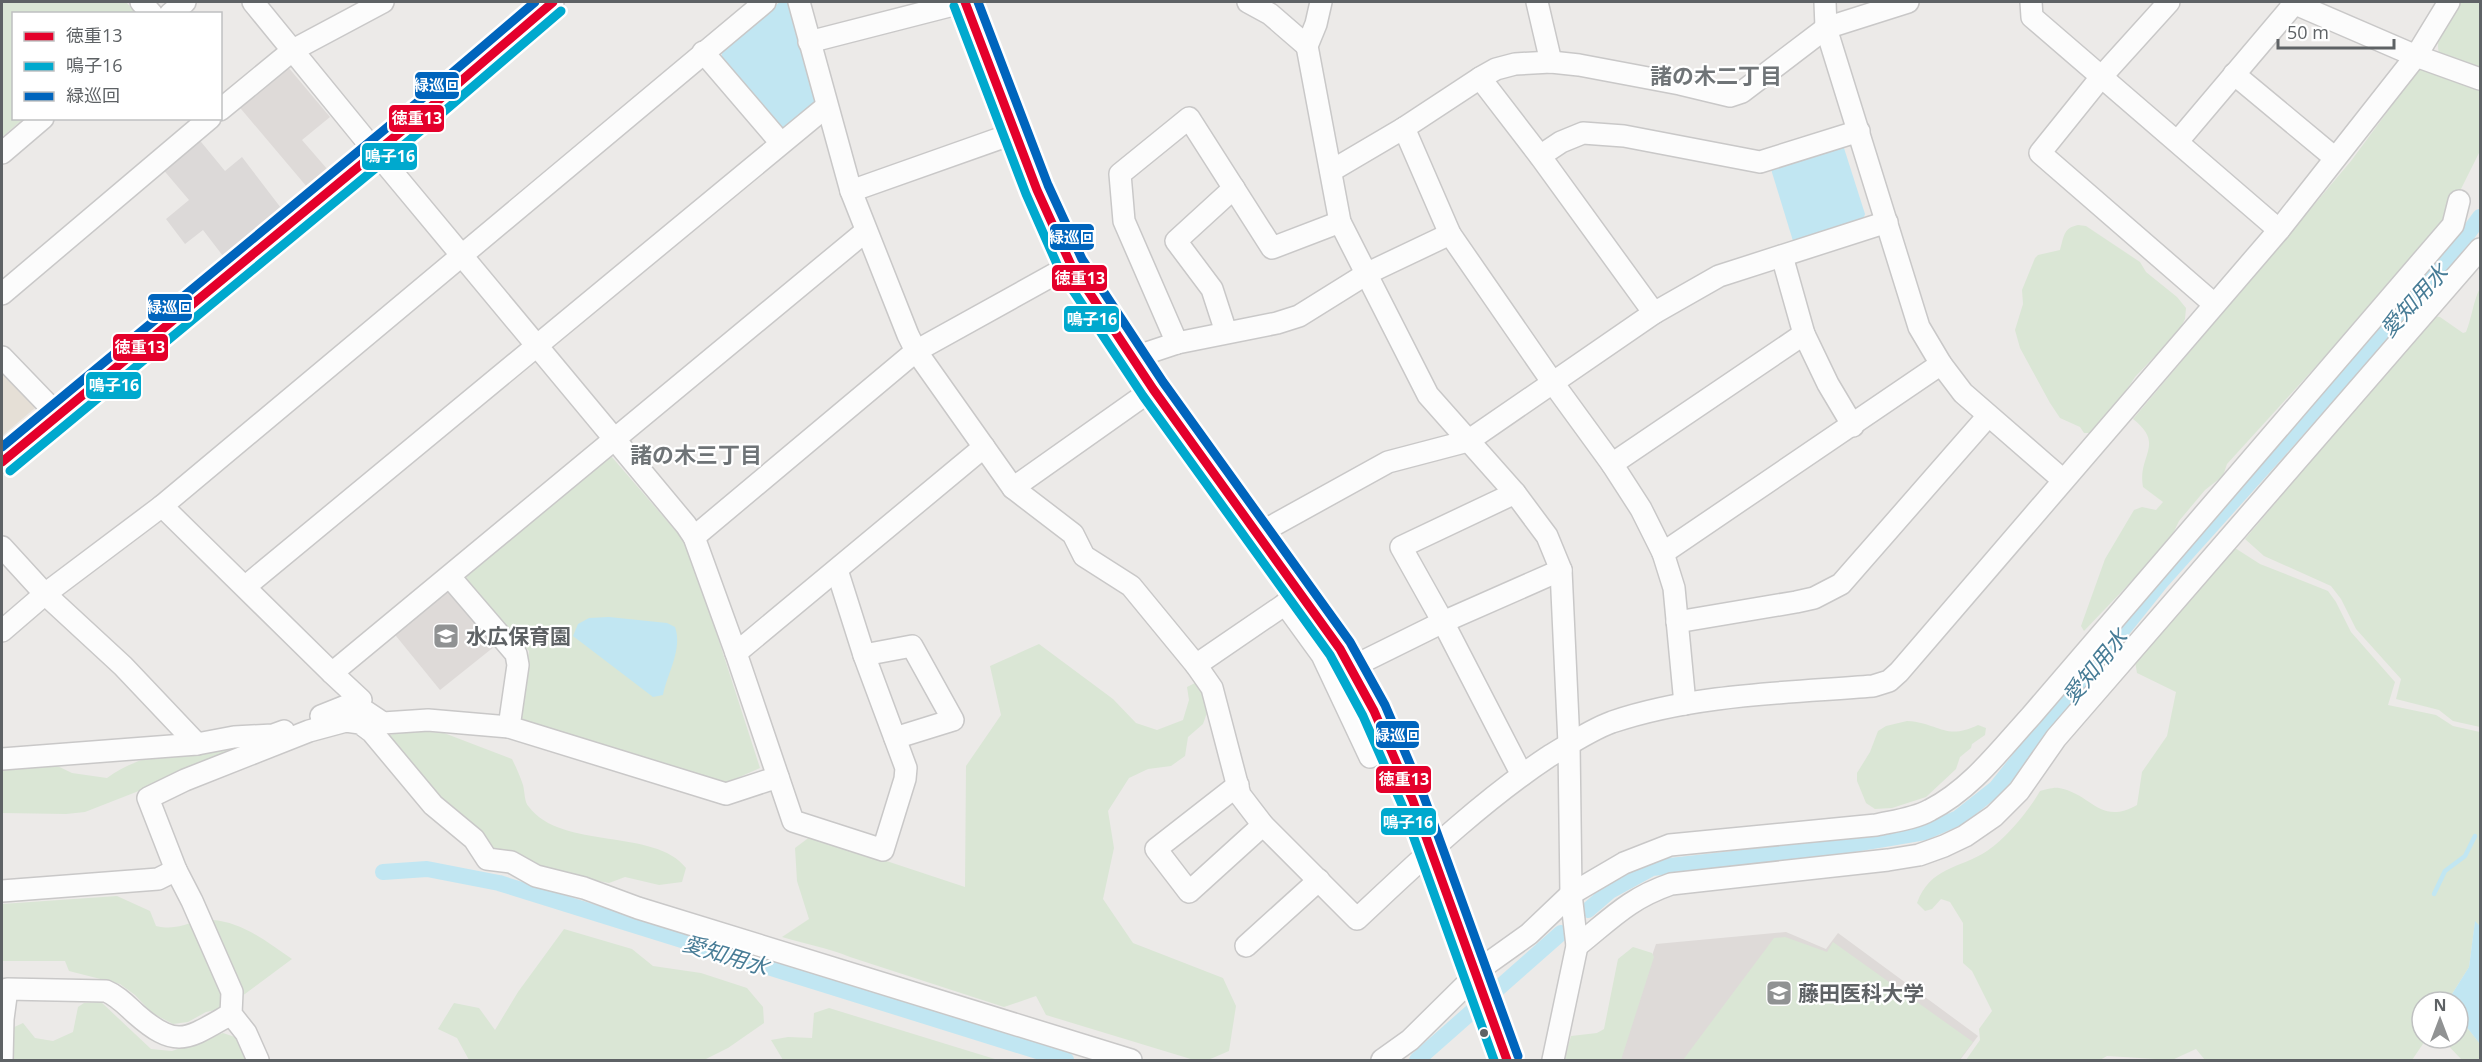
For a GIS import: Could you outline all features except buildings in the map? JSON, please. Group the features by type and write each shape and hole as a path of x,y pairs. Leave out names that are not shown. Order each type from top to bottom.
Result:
{"main road":[{"path":"965,2 1037,189 1071,265 1132,358 1256,535 1292,599 1340,650 1387,739 1431,850 1507,1060"}],"street":[{"path":"172,12 185,2"},
{"path":"253,2 694,537 793,821 883,849 905,779 906,768 864,655 837,570"},
{"path":"222,108 293,50 383,2"},
{"path":"2,462 553,2"},
{"path":"2,631 45,594 162,506 765,2"},
{"path":"800,2 851,191 916,351 1013,488 1073,534 1084,556 1131,586 1196,665 1212,688 1239,795 1263,825 1357,919 1431,850 1522,775 1569,744 1611,722 1685,704 1736,697 1873,686 1889,681 2279,230 2416,56 2449,2"},
{"path":"809,42 965,2"},
{"path":"1248,2 1270,14 1307,46"},
{"path":"1324,2 1307,46 1340,222 1368,273 1428,395 1515,493 1547,536 1562,570 1569,744 1571,894 1577,946 1553,1060"},
{"path":"1537,2 1551,62"},
{"path":"1825,2 1826,28 1919,327 1941,364 1963,393 2063,480"},
{"path":"1330,171 1404,128 1496,69 1515,64 1551,62 1680,84 1730,96 1742,92 1826,28 1908,2"},
{"path":"2031,2 2032,17 2279,230"},
{"path":"2169,2 2102,76 2040,153 2214,304"},
{"path":"2178,141 2292,3 2416,56 2481,79"},
{"path":"703,52 781,143"},
{"path":"2234,74 2336,158"},
{"path":"1480,78 1540,156 1654,313"},
{"path":"246,586 827,106"},
{"path":"1177,343 1124,221 1120,174 1189,118 1272,248 1340,222"},
{"path":"2,153 41,120"},
{"path":"2,294 208,120"},
{"path":"1404,128 1450,234 1612,464 1641,510 1663,553 1674,588 1685,704"},
{"path":"1540,156 1561,142 1583,133 1624,136 1760,162 1858,131"},
{"path":"851,191 1015,133"},
{"path":"1226,332 1212,289 1176,241 1234,189"},
{"path":"1382,1060 1410,1040 1571,894 1624,863 1670,845 1876,825 1928,811 1962,790 2032,718 2207,517 2453,225 2459,201"},
{"path":"1256,535 1388,462 1467,441 1654,313 1719,276 1887,222"},
{"path":"332,673 866,231"},
{"path":"1132,358 1177,343 1277,323 1299,316 1368,273 1450,234"},
{"path":"1577,946 1621,909 1646,893 1671,884 1919,855 1965,836 1994,816 2019,791 2054,737 2481,249"},
{"path":"1782,256 1804,334 1828,384 1853,426"},
{"path":"694,537 916,351 1071,265"},
{"path":"1612,464 1804,334"},
{"path":"2,357 58,415"},
{"path":"1663,553 1941,364"},
{"path":"1013,488 1153,388"},
{"path":"1677,622 1805,600 1841,584 1988,416"},
{"path":"736,653 984,447"},
{"path":"1515,493 1401,547 1443,622 1522,775"},
{"path":"2,759 197,744 234,737 273,735 361,700 162,506"},
{"path":"2207,517 2229,536"},
{"path":"2,546 45,594 123,666 197,744"},
{"path":"1350,668 1443,622 1562,570"},
{"path":"450,577 516,654 518,665 510,727"},
{"path":"1196,665 1292,599 1322,655 1370,757"},
{"path":"864,655 912,646 953,720 895,738"},
{"path":"354,703 383,723 428,720 510,727 726,794 778,777"},
{"path":"2032,718 2054,737"},
{"path":"258,1060 246,1033 231,1014 232,992 176,870 148,798 185,780 309,731 346,721 360,723 372,732 433,805 474,839 487,858 511,862 536,876 584,888 638,908 1131,1060"},
{"path":"1238,785 1156,849 1189,892 1263,825"},
{"path":"2,891 158,879 176,870"},
{"path":"1246,946 1319,880"},
{"path":"2,1060 3,1019 7,989 106,991 114,995 153,1029 174,1038 201,1031 231,1014"}],"shaded area":[{"path":"288,67 330,117 302,140 328,170 307,187 236,103"},
{"path":"197,137 225,171 242,157 281,208 223,256 203,230 185,244 166,219 189,200 161,167"},
{"path":"2,367 35,401 35,408 2,436"},
{"name":"水広保育園","path":"446,588 500,642 440,690 392,631"},
{"name":"藤田医科大学","path":"1786,932 1826,949 1838,933 1978,1036 1960,1060 1616,1060 1656,944"}],"green space":[{"path":"2,2 126,2 135,12 12,12 12,120 22,120 2,137"},
{"path":"2459,2 2480,2 2480,73 2441,58 2438,51 2442,29"},
{"path":"2417,67 2480,89 2480,151 2441,229 2227,464 2223,476 2205,490 2179,521 2169,542 2084,631 2081,626 2105,559 2134,510 2142,507 2156,510 2163,502 2143,487 2142,476 2148,451 2148,436 2133,419 2351,161"},
{"path":"2078,225 2086,226 2140,262 2146,272 2177,297 2186,308 2185,319 2179,331 2135,377 2116,406 2102,418 2097,430 2092,433 2084,433 2080,427 2060,418 2020,348 2015,330 2023,304 2022,290 2035,258 2038,255 2060,250 2063,237 2069,228"},
{"path":"2480,288 2480,727 2453,721 2439,710 2396,699 2401,679 2356,629 2341,599 2331,586 2264,556 2245,539 2433,316 2440,317 2463,333 2466,332"},
{"path":"611,456 688,545 760,768 726,783 527,724 519,716 529,651 461,579"},
{"path":"2235,548 2260,564 2328,591 2351,632 2395,682 2388,705 2436,715 2453,726 2480,732 2480,926 2475,922 2469,967 2455,990 2410,990 2410,1050 2419,1050 2412,1060 2205,1060 2196,1049 2172,1060 2107,1056 2100,1060 1966,1060 1980,1040 1979,1029 1992,1011 1972,971 1963,963 1963,923 1950,902 1941,899 1932,909 1925,911 1917,903 1929,882 1937,875 1987,851 2002,839 2040,791 2059,788 2070,791 2096,807 2114,812 2124,811 2137,805 2142,772 2167,736 2176,692 2137,673 2134,656"},
{"path":"1039,644 1113,699 1136,723 1157,730 1183,720 1189,700 1187,687 1195,683 1209,707 1203,724 1188,737 1185,756 1171,766 1148,769 1129,778 1108,811 1114,848 1103,899 1133,943 1223,978 1236,1006 1229,1051 1208,1060 1194,1060 1046,1015 1036,996 1004,1007 833,951 782,937 809,919 797,881 795,848 811,836 965,887 966,766 1001,715 990,666"},
{"path":"1907,721 1950,731 1967,730 1978,725 1986,728 1985,735 1972,744 1971,748 1960,757 1956,769 1926,797 1892,808 1875,809 1866,803 1857,781 1857,773 1870,752 1878,731 1886,726"},
{"path":"414,731 444,733 512,759 523,785 527,805 544,820 563,829 585,835 632,842 672,856 686,868 682,882 659,885 625,877 609,883 560,874 500,853 442,808 383,736"},
{"path":"259,744 85,812 2,813 2,764 45,760 72,773 107,778 141,760 160,755"},
{"path":"117,896 150,911 156,926 173,927 205,920 223,922 254,934 292,959 226,1008 206,1012 188,1022 173,1024 152,1013 135,995 120,984 69,971 65,961 2,961 2,904"},
{"path":"564,929 632,949 653,966 701,973 747,988 763,1007 764,1023 728,1048 704,1060 469,1060 457,1038 438,1029 454,1003 479,1008 495,1030 518,992"},
{"name":"藤田医科大学","path":"1785,937 1827,952 1833,942 1973,1042 1959,1060 1683,1060 1774,938"},
{"path":"1633,947 1652,953 1654,957 1621,1060 1564,1060 1571,1036 1597,1033 1604,1029 1618,959"},
{"path":"101,1002 151,1049 172,1051 223,1033 238,1038 246,1060 9,1060 10,1029 23,1023 35,1038 53,1041 73,1032 78,1007 84,1003"},
{"path":"829,1008 998,1060 783,1060 771,1040 788,1037 812,1038 814,1013"},
{"path":"2470,1031 2480,1044 2480,1060 2462,1060 2452,1050 2470,1050"}],"water":[{"path":"780,2 790,2 816,100 814,105 782,130 722,57 722,49"},
{"path":"1840,145 1844,148 1865,214 1863,220 1793,241 1770,166"},
{"path":"609,617 667,623 675,627 676,653 663,695 653,697 573,636 578,624 589,618"},
{"path":"2475,921 2480,926 2480,1044 2470,1031 2470,990 2455,990 2469,967"}],"waterway":[{"name":"愛知用水","path":"1588,910 1610,891 1652,868 1823,849 1925,832 1958,818 1996,788 2160,583 2448,261 2480,217"},
{"path":"2434,894 2445,871 2465,856 2475,836"},
{"name":"愛知用水","path":"383,872 427,869 499,883 1066,1060"},
{"name":"愛知用水","path":"1417,1060 1561,933"}],"transit line":[{"name":"緑巡回","path":"2,447 535,2"},
{"name":"徳重13","path":"2,462 433,105 553,2"},
{"name":"徳重13","path":"965,2 1037,190 1071,265 1153,389 1340,649 1374,711 1413,801 1507,1060"},
{"name":"緑巡回","path":"978,2 1048,185 1082,259 1163,382 1350,642 1385,705 1424,797 1518,1056"},
{"name":"鳴子16","path":"954,6 1026,194 1060,271 1143,396 1330,655 1363,716 1402,805 1494,1060"},
{"name":"鳴子16","path":"10,471 441,114 561,11"}],"place":[{"name":"水広保育園","path":"446,636"},
{"name":"藤田医科大学","path":"1779,993"}],"district":[{"name":"諸の木二丁目","path":"1716,75"},
{"name":"諸の木三丁目","path":"696,454"}]}
